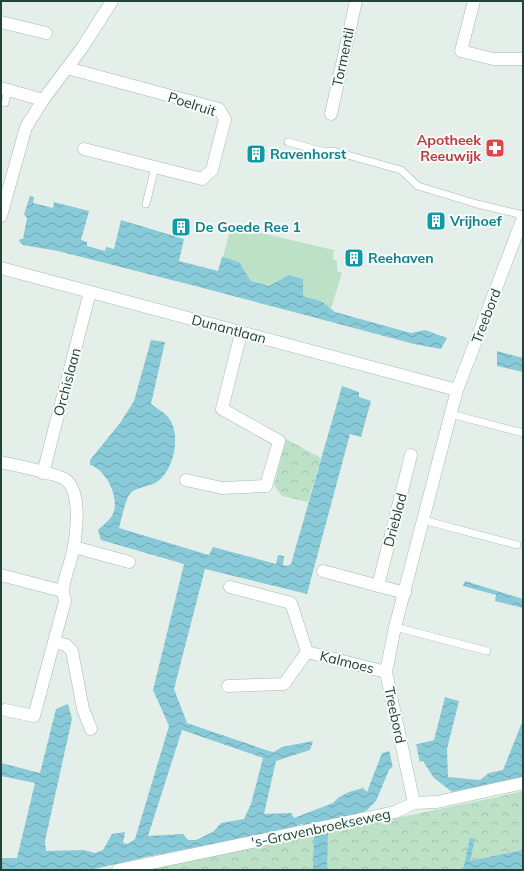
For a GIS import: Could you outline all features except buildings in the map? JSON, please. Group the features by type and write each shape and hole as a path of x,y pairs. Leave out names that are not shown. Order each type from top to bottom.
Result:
{"street":[{"path":"1,216 4,194 26,127 112,1"},
{"name":"Tormentil","path":"331,114 356,1"},
{"path":"474,1 461,51 493,59 523,59"},
{"path":"1,22 46,33"},
{"name":"Poelruit","path":"67,68 218,110 225,119 212,170 202,179 84,148"},
{"path":"4,89 43,100"},
{"name":"Treebord","path":"414,803 386,672 395,627 452,414 457,390 523,216"},
{"name":"Dunantlaan","path":"1,268 457,390"},
{"name":"Orchislaan","path":"43,472 90,292"},
{"path":"186,480 222,488 266,486 279,441 222,409 241,333"},
{"name":"Drieblad","path":"378,586 412,455"},
{"path":"1,462 66,479 75,491 77,530 62,591 65,600 34,716 5,710"},
{"path":"74,547 129,562"},
{"path":"323,571 405,593"},
{"path":"1,575 62,591"},
{"name":"Kalmoes","path":"230,587 291,603 307,652"},
{"path":"54,642 66,645 72,651 82,709 91,729"},
{"name":"Kalmoes","path":"307,652 386,672"},
{"name":"Kalmoes","path":"228,686 284,684 307,652"},
{"name":"'s-Gravenbroekseweg","path":"118,870 395,812 414,803 437,802 523,783"}],"lane":[{"path":"4,89 5,102"},
{"path":"288,142 325,152 333,151 401,170 418,186 523,216"},
{"path":"146,204 155,167"},
{"path":"452,414 523,433"},
{"path":"424,520 517,544"},
{"path":"395,627 487,651"}],"green space":[{"path":"231,226 334,250 333,259 337,261 337,271 342,273 331,309 321,301 303,296 289,275 269,286 251,281 239,262 223,257"},
{"path":"286,439 321,458 308,502 282,496 274,485"},
{"path":"523,791 523,870 146,870 502,796"}],"water":[{"path":"30,196 34,197 33,203 53,208 54,202 89,211 81,240 87,242 87,246 105,251 106,247 114,249 121,220 184,239 179,261 218,271 223,257 239,262 251,281 269,286 289,275 303,279 303,296 321,301 335,312 411,333 425,330 447,338 441,349 414,344 58,251 23,245 19,241 20,239 23,239 27,218 24,214"},
{"path":"151,340 165,342 151,404 166,415 172,424 175,433 175,442 172,461 163,476 157,482 131,492 124,507 119,528 209,555 213,547 276,564 278,555 284,556 283,565 287,566 291,564 342,386 359,392 359,397 371,401 361,437 350,434 307,594 205,569 174,689 187,723 274,752 282,747 313,741 310,750 276,761 264,814 291,813 294,818 333,803 339,797 349,792 363,788 367,792 382,753 434,740 445,697 459,701 447,749 448,777 480,780 489,773 503,770 523,720 523,777 452,792 434,778 423,761 392,767 389,770 376,801 366,811 331,820 328,830 327,870 313,870 314,833 302,824 294,828 146,857 90,870 1,870 1,858 17,858 35,783 1,776 1,763 40,773 56,709 68,704 72,719 45,841 46,851 84,850 95,853 103,850 112,834 125,832 123,843 128,844 135,839 169,726 153,690 184,564 101,540 98,530 113,514 115,500 106,478 101,472 90,465 90,460 120,423 134,401","holes":["182,730 263,758 251,804 244,819 221,823 213,832 196,840 188,840 183,834 148,836"]},
{"path":"497,351 523,358 523,372 497,366"},
{"path":"465,581 523,599 523,608 495,601 496,595 463,586"},
{"path":"470,838 475,839 470,861 523,850 523,870 463,870"}],"pier":[{"path":"416,743 420,764 393,769 389,749"}],"place":[{"name":"Apotheek Reeuwijk","path":"495,148"},
{"name":"Ravenhorst","path":"256,154"},
{"name":"Vrijhoef","path":"436,221"},
{"name":"De Goede Ree 1","path":"181,227"},
{"name":"Reehaven","path":"354,258"}]}
